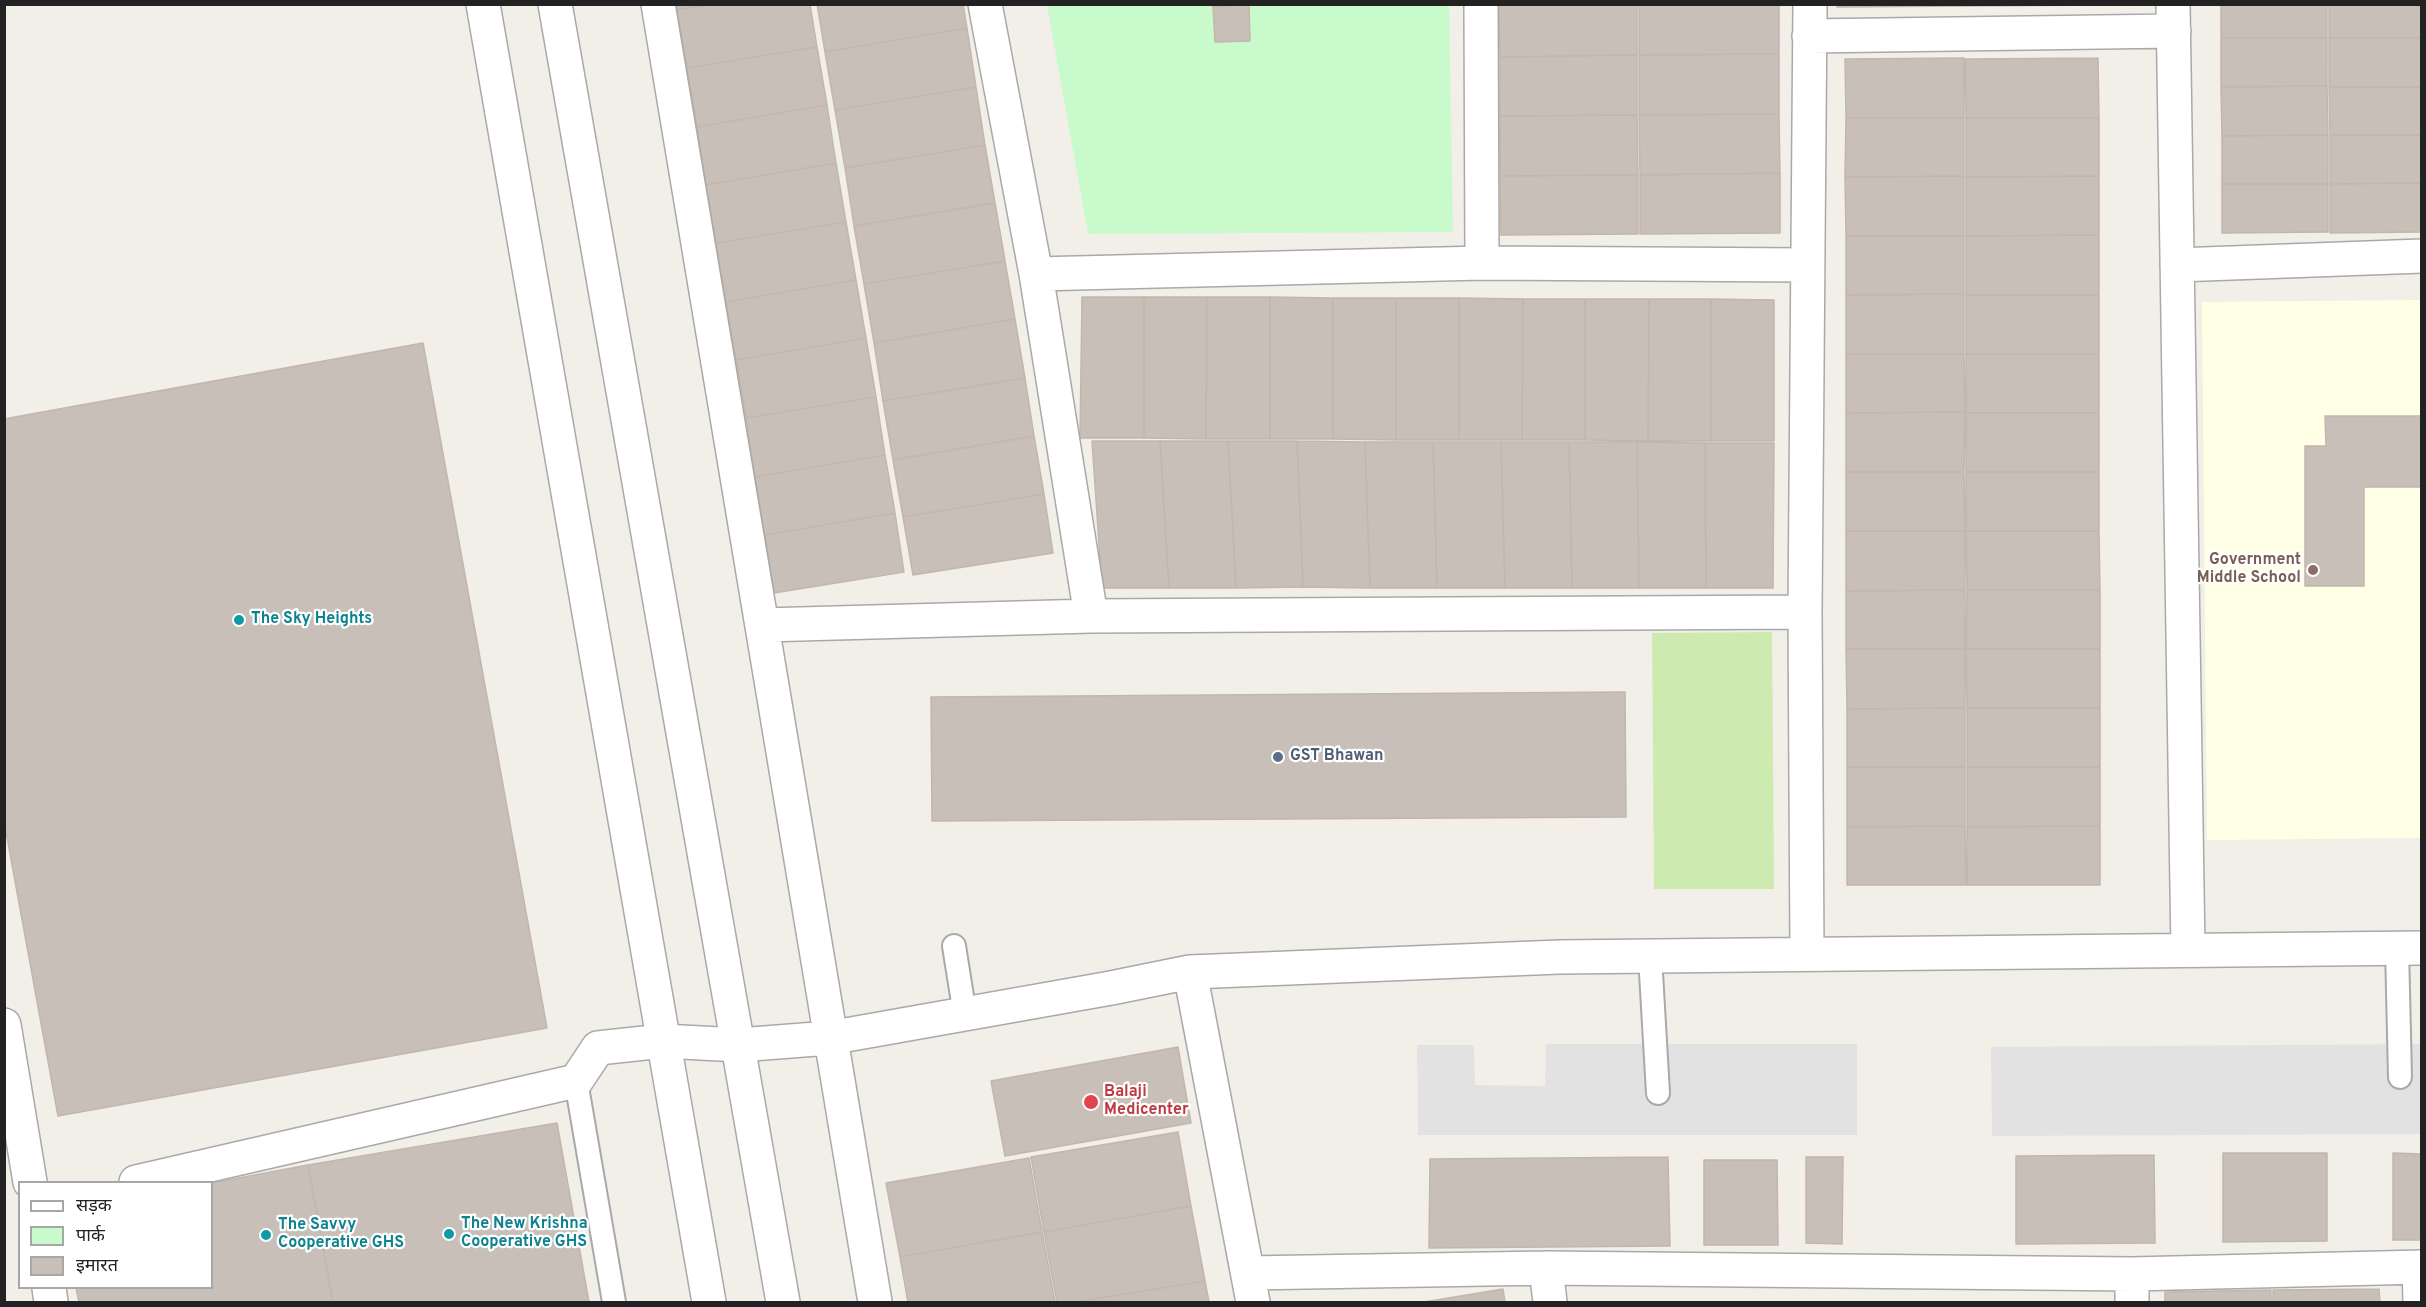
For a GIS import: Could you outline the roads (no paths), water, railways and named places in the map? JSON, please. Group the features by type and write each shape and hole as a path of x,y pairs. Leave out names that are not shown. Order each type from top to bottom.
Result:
{"street":[{"path":"483,4 709,1302"},
{"path":"555,4 740,1046 783,1302"},
{"path":"658,4 763,625 829,1038 875,1302"},
{"path":"985,4 1036,274 1091,616"},
{"path":"1480,4 1482,263"},
{"path":"1807,953 1805,612 1810,20 2174,18 2188,950"},
{"path":"2177,265 2421,256"},
{"path":"1036,274 1482,263 1807,265"},
{"path":"763,625 1091,616 1805,612"},
{"path":"140,1181 576,1081 597,1048 663,1041 740,1046 829,1038 1190,972 1559,957 2409,948"},
{"path":"1190,972 1251,1288 1546,1268 2132,1288 2420,1267 2420,1302"},
{"path":"4,1025 30,1181"},
{"path":"1546,1268 1550,1302"}],"lane":[{"path":"954,946 964,1015"},
{"path":"2400,1077 2409,948"},
{"path":"1650,956 1658,1094"},
{"path":"576,1081 614,1302"}],"place":[{"name":"Government Middle School","path":"2313,570"},
{"name":"The Sky Heights","path":"239,620"},
{"name":"GST Bhawan","path":"1278,757"},
{"name":"Balaji Medicenter","path":"1091,1102"},
{"name":"The New Krishna Cooperative GHS","path":"449,1234"},
{"name":"The Savvy Cooperative GHS","path":"266,1235"}]}
